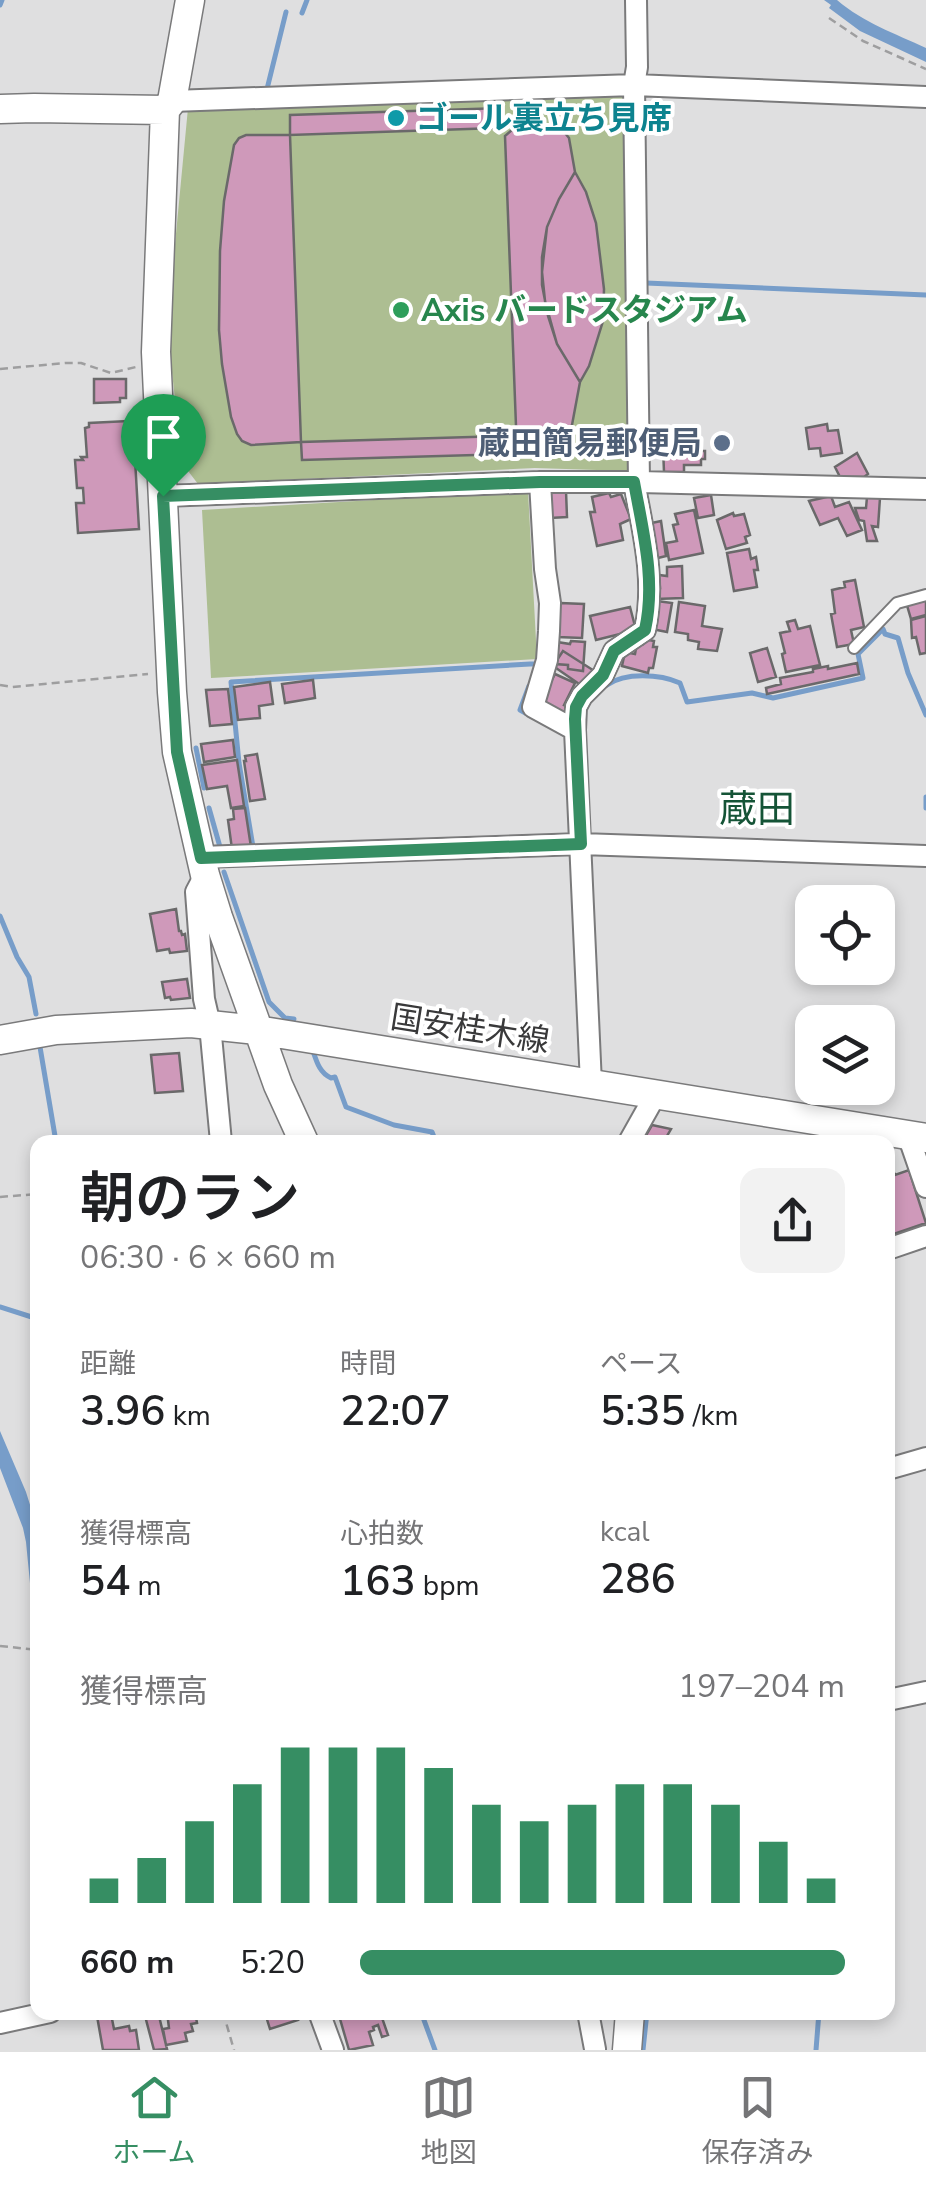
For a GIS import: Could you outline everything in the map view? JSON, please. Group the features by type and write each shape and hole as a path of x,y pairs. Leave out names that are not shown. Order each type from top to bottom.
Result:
{"main road":[{"path":"190,0 168,106 156,362 177,752 203,866 258,1030 301,1135"},
{"path":"0,109 168,106"},
{"name":"国安桂木線","path":"0,1040 56,1030 191,1024 258,1030 917,1136"},
{"path":"627,2050 629,2020"}],"street":[{"path":"591,1084 576,707 603,675 614,651 645,630 649,612 650,568 637,482 636,0"},
{"path":"168,106 634,85 926,98"},
{"path":"540,482 550,631 547,660 533,707 576,730"},
{"path":"163,496 540,482 926,490"},
{"path":"220,1135 196,892 203,866 581,844 926,856"},
{"path":"633,1135 656,1094"},
{"path":"917,1136 926,1187"},
{"path":"895,1247 926,1236"},
{"path":"895,1467 926,1458"},
{"path":"895,1699 926,1692"},
{"path":"0,2023 30,2016"},
{"path":"322,2020 333,2050"},
{"path":"590,2020 595,2049"}],"lane":[{"path":"854,648 897,602 926,595"}],"path":[{"path":"828,18 864,41 926,69"},
{"path":"0,369 74,363 111,372 156,362"},
{"path":"0,685 172,672"},
{"path":"0,1197 30,1195"},
{"path":"0,1646 30,1649"},
{"path":"226,2020 234,2050"}],"green space":[{"name":"Axis バードスタジアム","path":"623,92 629,97 632,467 628,471 535,468 198,484 182,463 170,354 173,265 188,108"},
{"path":"528,491 537,659 211,678 202,510"}],"water":[{"path":"824,0 837,0 869,21 926,48 926,62 860,31"},
{"path":"0,1431 30,1505 30,1583 23,1528 0,1468"}],"building":[{"name":"ゴール裏立ち見席","path":"502,108 502,122 497,128 290,135 290,115"},
{"path":"561,128 569,138 575,172 547,227 542,285 557,344 580,382 572,425 565,432 524,431 516,426 505,136 513,129"},
{"path":"246,135 290,135 301,442 251,445 237,434 231,417 219,330 220,251 234,145"},
{"path":"575,172 596,223 604,289 603,321 580,382 557,344 542,272 547,227"},
{"path":"94,379 126,379 126,398 120,398 120,402 94,403"},
{"path":"128,421 128,425 133,424 139,529 78,533 76,503 84,503 83,488 77,488 75,460 87,457 85,428 89,423"},
{"path":"827,424 828,431 838,430 842,453 821,456 820,448 809,449 806,428"},
{"path":"505,436 511,442 512,454 302,460 301,442"},
{"path":"701,446 705,459 701,459 701,465 684,465 684,472 664,472 663,447"},
{"path":"857,453 868,474 840,477 835,467"},
{"path":"566,491 567,517 550,518 549,492"},
{"path":"609,493 611,497 621,494 631,519 620,524 623,540 597,546 590,512 595,512 592,497"},
{"path":"711,495 714,515 698,518 694,498"},
{"path":"831,496 835,507 849,502 862,530 847,536 838,518 820,525 809,501"},
{"path":"867,497 880,498 878,527 872,526 877,541 867,541 864,521 859,520 855,508 866,508"},
{"path":"694,510 703,553 669,560 666,543 677,541 675,514"},
{"path":"733,513 744,514 750,535 745,537 747,543 726,549 717,520"},
{"path":"661,521 666,556 654,559 647,524"},
{"path":"749,549 751,559 756,557 757,587 734,591 727,553"},
{"path":"682,566 683,598 656,599 659,575 667,576 667,567"},
{"path":"855,580 864,627 851,630 854,644 837,647 831,614 835,613 832,590"},
{"path":"926,598 926,615 911,619 906,602"},
{"path":"657,601 672,603 667,632 652,629"},
{"path":"679,602 705,606 702,626 722,629 717,651 698,649 699,642 688,640 688,634 675,632"},
{"path":"560,603 584,604 582,638 558,637"},
{"path":"630,607 636,630 596,640 590,616"},
{"path":"926,616 926,653 920,654 916,637 912,638 911,620"},
{"path":"795,620 798,629 810,626 820,665 786,672 780,633 790,631 787,622"},
{"path":"644,639 654,641 653,647 657,647 653,668 648,673 622,666 625,652 635,654 637,643 643,644"},
{"path":"557,642 585,642 583,671 555,664"},
{"path":"767,648 776,677 758,682 750,653"},
{"path":"563,651 596,672 585,688 553,666"},
{"path":"857,663 859,674 767,694 766,688 781,684 780,678"},
{"path":"555,674 575,683 564,705 571,708 567,716 540,703"},
{"path":"313,680 315,698 285,703 282,684"},
{"path":"270,682 273,704 259,706 260,718 238,720 234,687"},
{"path":"228,689 232,724 210,726 206,690"},
{"path":"233,740 235,757 204,762 201,744"},
{"path":"257,754 265,799 250,801 244,761 245,756"},
{"path":"237,760 244,806 231,808 227,786 207,789 202,765"},
{"path":"245,808 251,847 232,849 228,820 234,819 233,809"},
{"path":"176,909 187,951 157,951 150,914"},
{"path":"187,979 190,998 165,998 162,982"},
{"path":"179,1053 183,1091 155,1093 151,1055"},
{"path":"652,1125 671,1129 668,1135 646,1135"},
{"path":"909,1170 926,1223 895,1234 895,1175"},
{"path":"98,2020 112,2020 114,2029 129,2026 130,2031 136,2030 139,2050 103,2050"},
{"path":"146,2020 160,2020 167,2049 154,2050"},
{"path":"168,2020 196,2020 191,2024 193,2031 185,2033 187,2041 166,2045 163,2029 169,2028"},
{"path":"267,2020 298,2020 270,2029"},
{"path":"340,2020 383,2020 388,2035 382,2037 378,2025 369,2032 373,2045 349,2050"}],"waterway":[{"path":"0,5 2,0"},
{"path":"302,13 307,0"},
{"path":"271,89 267,89 286,12"},
{"path":"646,283 926,295"},
{"path":"607,685 633,676 653,676 680,683 687,702 752,693 773,698 863,678 858,654 883,629 885,634 898,638 926,715"},
{"path":"253,847 231,682 537,666"},
{"path":"529,686 520,710 531,716"},
{"path":"196,748 204,788"},
{"path":"926,797 926,808"},
{"path":"209,808 220,847"},
{"path":"224,872 269,1002 285,1018 294,1019"},
{"path":"0,916 29,977 36,1014"},
{"path":"40,1047 55,1135"},
{"path":"313,1051 322,1070 335,1077 346,1107 433,1135"},
{"path":"0,1307 30,1316"},
{"path":"424,2020 435,2050"},
{"path":"643,2050 646,2020"},
{"path":"816,2050 818,2020"}],"place":[{"name":"ゴール裏立ち見席","path":"396,118"},
{"name":"Axis バードスタジアム","path":"401,310"},
{"name":"蔵田簡易郵便局","path":"722,443"}],"district":[{"name":"蔵田","path":"757,809"}],"route":[{"path":"634,482 650,568 649,612 645,630 614,651 603,675 576,707 581,844 201,858 177,752 163,496 634,482"}]}
